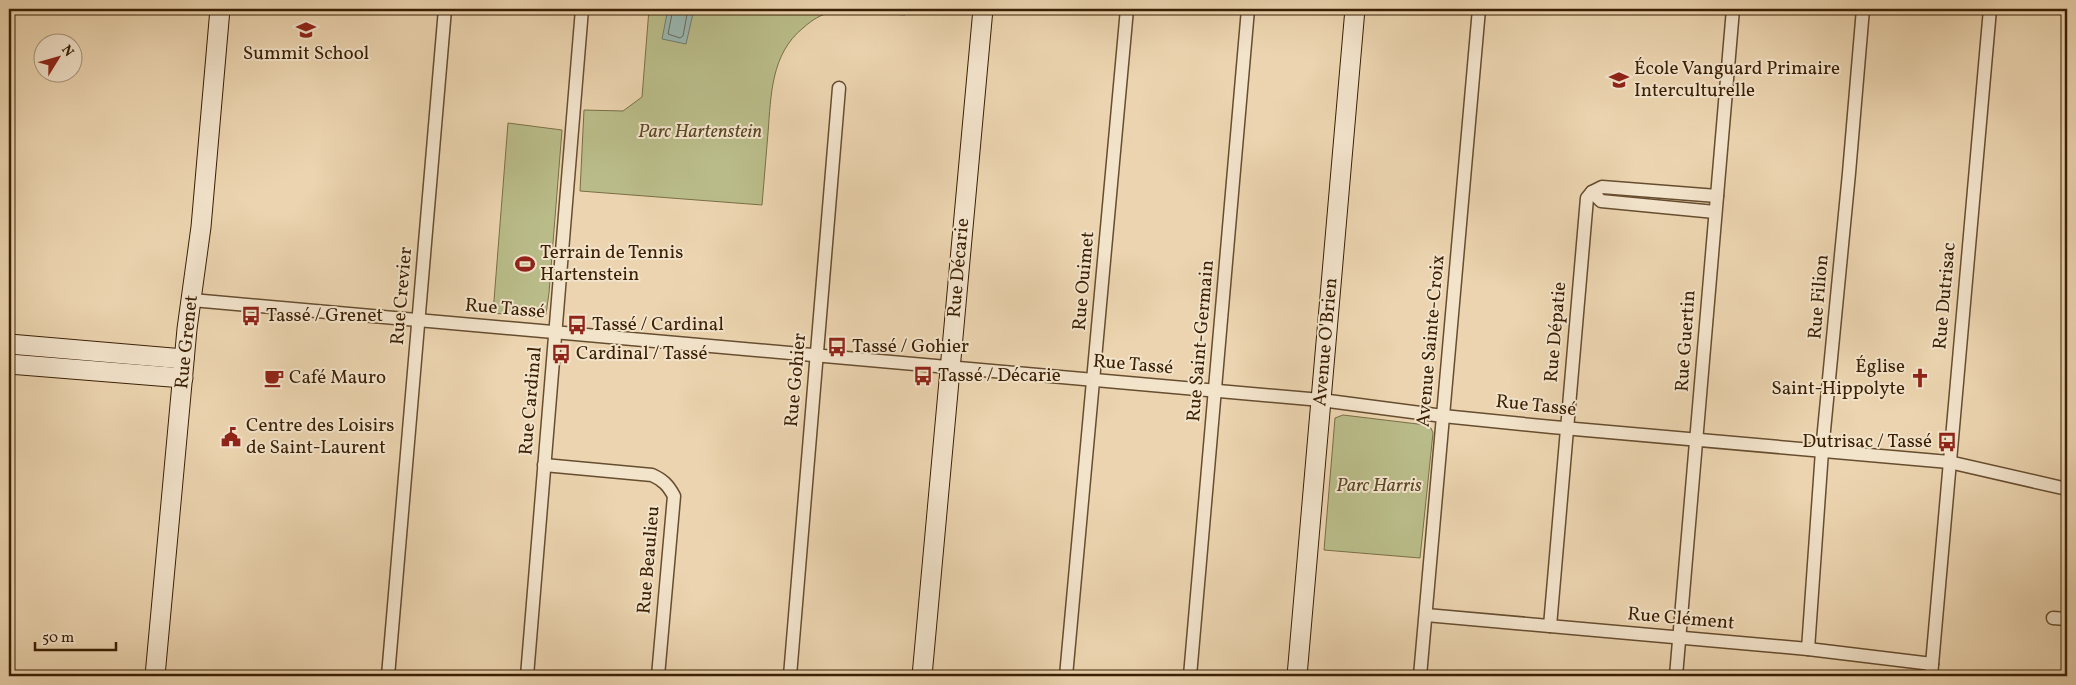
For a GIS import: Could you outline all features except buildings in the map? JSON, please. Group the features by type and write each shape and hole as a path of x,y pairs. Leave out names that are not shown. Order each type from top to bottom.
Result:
{"street":[{"name":"Rue Grenet","path":"155,676 184,359 201,227 220,9"},
{"name":"Rue Crevier","path":"388,676 445,9"},
{"name":"Rue Cardinal","path":"527,676 582,9"},
{"name":"Rue Décarie","path":"922,676 983,9"},
{"name":"Rue Ouimet","path":"1066,676 1127,9"},
{"name":"Rue Saint-Germain","path":"1190,676 1248,9"},
{"name":"Avenue O'Brien","path":"1297,676 1356,9"},
{"name":"Avenue Sainte-Croix","path":"1420,676 1479,9"},
{"name":"Rue Guertin","path":"1676,676 1734,9"},
{"name":"Rue Filion","path":"1808,649 1822,451 1863,9"},
{"name":"Rue Dutrisac","path":"1932,670 1990,9"},
{"name":"Rue Gohier","path":"790,676 839,88"},
{"path":"1715,212 1601,201 1592,192 1602,187 1717,196"},
{"name":"Rue Dépatie","path":"1550,626 1587,198 1592,192"},
{"path":"1655,205 1656,192"},
{"name":"Rue Tassé","path":"192,300 1321,400 1443,416 1949,462 2067,489"},
{"path":"9,344 184,359"},
{"path":"9,364 183,378"},
{"name":"Rue Beaulieu","path":"544,465 652,475 661,479 669,486 674,496 658,676"},
{"name":"Rue Clément","path":"1426,615 1808,649 1932,670"},
{"path":"2052,618 2067,619"}],"green space":[{"name":"Parc Hartenstein","path":"649,9 905,9 905,15 859,11 833,12 813,20 792,38 784,50 779,63 772,90 762,205 580,191 584,110 623,111 642,97"},
{"path":"508,123 562,130 549,293 546,314 543,318 493,313"},
{"name":"Parc Harris","path":"1343,415 1426,425 1431,428 1433,433 1420,558 1324,550 1335,418"}],"water":[{"path":"668,9 694,9 686,44 662,39"}],"place":[{"name":"Summit School","path":"306,30"},
{"name":"École Vanguard Primaire Interculturelle","path":"1619,80"},
{"name":"Terrain de Tennis Hartenstein","path":"525,264"},
{"name":"Tassé / Grenet","path":"251,316"},
{"name":"Tassé / Cardinal","path":"577,325"},
{"name":"Tassé / Gohier","path":"837,347"},
{"name":"Cardinal / Tassé","path":"561,354"},
{"name":"Tassé / Décarie","path":"923,376"},
{"name":"Café Mauro","path":"274,378"},
{"name":"Église Saint-Hippolyte","path":"1920,378"},
{"name":"Centre des Loisirs de Saint-Laurent","path":"231,437"},
{"name":"Dutrisac / Tassé","path":"1947,442"}]}
